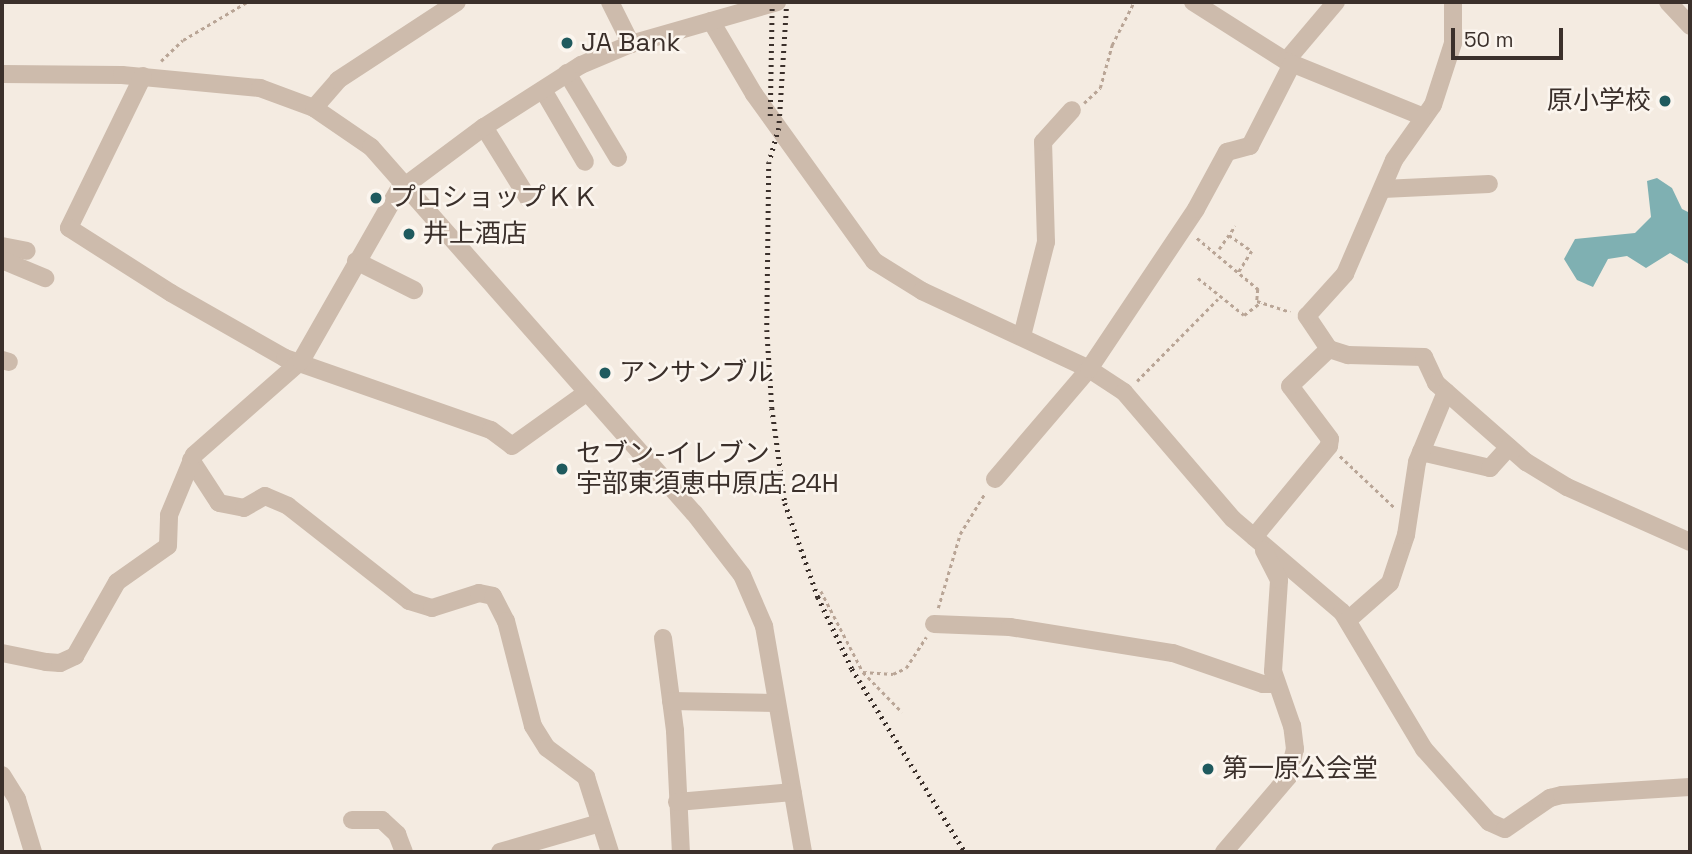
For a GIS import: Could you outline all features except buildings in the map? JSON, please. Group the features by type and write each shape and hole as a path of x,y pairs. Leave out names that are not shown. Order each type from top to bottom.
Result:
{"street":[{"path":"610,2 631,44"},
{"path":"2,653 60,663 75,656 117,582 168,546 169,514 191,460 301,360 398,191 484,127 567,74 631,44 711,21 751,6 777,2"},
{"path":"1193,2 1289,63 1424,117"},
{"path":"995,479 1089,369 1183,229 1227,152 1250,146 1289,63 1336,2"},
{"path":"1453,2 1453,43 1433,105 1394,160 1345,274 1307,316 1329,349 1348,355 1424,356 1436,383 1508,447 1567,487 1690,542"},
{"path":"1668,2 1690,26"},
{"path":"314,108 338,80 449,4"},
{"path":"711,21 754,94 874,261 922,291 1089,369 1124,392 1192,475 1254,537 1348,620 1424,749 1496,827 1505,829 1550,797 1690,787"},
{"path":"2,74 148,77 261,88 314,108 372,147 703,523 742,575 764,626 803,852"},
{"path":"567,74 618,158"},
{"path":"148,77 69,228 264,347 301,360 346,383 491,430 512,446 586,393"},
{"path":"543,90 585,162"},
{"path":"1022,337 1046,242 1043,142 1072,110"},
{"path":"484,127 528,198"},
{"path":"1383,189 1489,184"},
{"path":"2,246 27,251"},
{"path":"2,260 45,278"},
{"path":"356,261 414,290"},
{"path":"1254,537 1329,446 1330,439 1290,386 1329,349"},
{"path":"1348,620 1390,583 1421,452 1446,392"},
{"path":"1421,452 1490,468 1508,447"},
{"path":"191,460 219,503 244,508 265,496 288,506 410,601 432,608 479,593 493,596 506,621 533,726 547,748 586,777 610,852"},
{"path":"1224,852 1288,777 1295,749 1292,726 1275,684 1270,654 1279,580 1254,537"},
{"path":"934,624 1010,627 1173,653 1263,684 1275,684"},
{"path":"663,638 671,701 681,852"},
{"path":"671,701 776,703"},
{"path":"2,775 17,799 33,852"},
{"path":"677,802 793,792"},
{"path":"352,820 382,820 397,834 404,852"},
{"path":"500,852 600,823"}],"path":[{"path":"148,77 183,40 247,2"},
{"path":"1072,110 1100,88 1110,51 1134,2"},
{"path":"1219,249 1235,226"},
{"path":"1183,229 1258,289 1257,301 1307,316"},
{"path":"1228,235 1252,251 1239,272"},
{"path":"1198,278 1218,299 1244,315 1261,302"},
{"path":"1124,392 1169,352 1218,299"},
{"path":"1329,446 1408,516"},
{"path":"863,672 893,674 906,668 934,624 967,516 995,479"},
{"path":"821,591 863,672 902,712"}],"water":[{"path":"1657,178 1672,188 1682,209 1690,213 1690,265 1670,253 1646,268 1627,256 1608,259 1593,287 1577,280 1564,259 1575,239 1635,233 1651,217 1647,181"}],"railway":[{"path":"770,116 772,2"},
{"path":"787,2 779,128 769,162 767,330 772,408 785,503 818,597 852,669 965,852"}],"place":[{"name":"JA Bank","path":"567,43"},
{"name":"原小学校","path":"1665,101"},
{"name":"プロショップＫＫ","path":"376,198"},
{"name":"井上酒店","path":"409,234"},
{"name":"アンサンブル","path":"605,373"},
{"name":"セブン-イレブン 宇部東須恵中原店 24H","path":"562,469"},
{"name":"第一原公会堂","path":"1208,769"}]}
